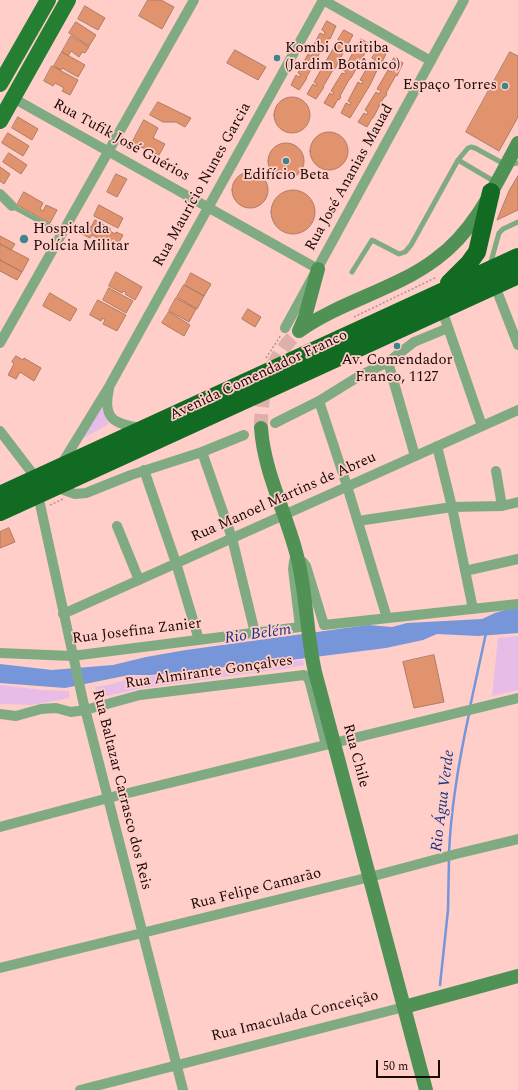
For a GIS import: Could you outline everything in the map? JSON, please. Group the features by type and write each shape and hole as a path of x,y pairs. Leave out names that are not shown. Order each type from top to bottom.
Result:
{"highway":[{"path":"439,284 469,264 477,252 494,187"},
{"name":"Avenida Comendador Franco","path":"0,495 37,487 55,487 420,329 442,310 491,278 518,257"},
{"name":"Avenida Comendador Franco","path":"0,512 37,487 59,468 144,429 439,284 518,275"}],"main road":[{"path":"0,84 48,0"},
{"path":"0,121 68,0"},
{"path":"23,44 39,53"},
{"path":"292,330 411,275 436,260 454,244 467,228 494,187 512,164 518,143"},
{"path":"318,269 315,291 317,302 323,306 338,309"},
{"path":"292,330 305,317 318,269"},
{"name":"Rua Chile","path":"261,428 266,460 296,550 302,581 310,646 330,744 370,877 426,1090"},
{"name":"Rua Imaculada Conceição","path":"404,1007 518,976"}],"street":[{"path":"0,343 194,0"},
{"path":"323,0 431,61"},
{"name":"Rua Maurício Nunes Garcia","path":"59,468 110,385 323,0"},
{"name":"Rua José Ananias Mauad","path":"318,269 464,0"},
{"name":"Rua Tufik José Guérios","path":"13,98 318,269"},
{"path":"0,194 12,206"},
{"path":"491,278 518,345"},
{"path":"442,310 482,426"},
{"name":"Avenida Comendador Franco","path":"275,423 319,401 361,375 388,362 414,342 420,329 448,328"},
{"path":"388,362 416,456"},
{"name":"Rua Maurício Nunes Garcia","path":"110,385 107,402 112,418 120,424 144,429"},
{"path":"319,401 358,521 387,618"},
{"name":"Rua Manoel Martins de Abreu","path":"63,614 518,410"},
{"path":"0,431 37,487"},
{"path":"55,487 75,494 86,494 124,477 202,452 244,435"},
{"path":"437,446 452,507 473,609"},
{"path":"202,452 232,538 255,633"},
{"path":"144,470 176,563 199,640"},
{"path":"496,471 502,506"},
{"name":"Rua Baltazar Carrasco dos Reis","path":"37,487 63,614 84,706 183,1090"},
{"path":"358,521 452,507 502,506 518,502"},
{"path":"117,526 139,580"},
{"path":"296,550 306,566 324,624 518,604"},
{"name":"Rua Josefina Zanier","path":"0,653 73,658 300,627 293,569 296,550"},
{"path":"465,570 518,559"},
{"name":"Rua Almirante Gonçalves","path":"0,714 16,716 41,709 56,708 71,712 84,706 140,695 304,675 308,678 310,683 330,744"},
{"path":"0,827 108,798 518,698"},
{"name":"Rua Felipe Camarão","path":"0,968 518,839"},
{"name":"Rua Imaculada Conceição","path":"80,1090 404,1007"}],"lane":[{"path":"352,272 372,240 399,254 405,252 411,246 458,160 468,148 471,147 512,164"},
{"path":"458,160 494,187"},
{"path":"12,206 62,233"},
{"path":"491,278 499,234 503,229 518,222"}],"path":[{"path":"352,318 363,312 439,284"},
{"path":"263,362 292,330"}],"shaded area":[{"path":"100,404 109,424 82,439"},
{"path":"518,636 518,690 492,696 498,638"},
{"path":"303,660 304,665 289,668 143,688 98,698 95,687 108,685 134,677 214,671"},
{"path":"0,685 42,690 69,691 69,698 32,705 0,704"}],"water":[{"path":"512,608 518,609 518,633 478,636 437,634 423,640 386,648 151,675 129,675 65,688 0,683 0,664 52,670 113,665 186,650 368,625 392,627 407,623 482,619"}],"building":[{"path":"148,0 161,0 174,7 162,29 139,16"},
{"path":"85,6 105,18 98,30 78,19"},
{"path":"327,21 336,26 330,39 329,38 318,56 318,60 317,59 299,90 291,85 296,75 299,77 301,75 298,73 308,54 311,56 313,53 310,52 320,33 324,35 325,32 322,30"},
{"path":"76,22 96,35 89,46 69,33"},
{"path":"344,30 353,35 335,69 334,68 316,99 307,94 313,84 316,86 317,84 314,82 325,63 328,65 329,63 326,61 337,42 340,44 341,42 338,40"},
{"path":"71,36 89,47 85,53 82,52 79,57 71,51 68,56 62,52"},
{"path":"361,39 370,44 340,96 341,97 339,100 338,99 333,108 324,103 330,93 333,95 334,93 331,91 342,73 345,74 346,72 343,70 354,51 357,53 358,51 355,49"},
{"path":"378,49 386,54 370,85 350,118 341,113 346,103 350,105 351,103 348,101 358,82 362,84 363,81 360,80 371,61 374,62 375,60 372,58"},
{"path":"235,50 266,67 258,80 227,63"},
{"path":"62,52 85,65 78,77 62,68 61,70 54,66"},
{"name":"Espaço Torres","path":"510,52 518,56 518,117 499,151 466,132"},
{"path":"394,58 403,63 386,93 387,94 367,127 358,122 364,113 367,115 368,112 365,110 376,92 379,94 381,91 377,89 388,70 391,72 393,69 389,67"},
{"path":"52,66 78,80 70,95 62,91 64,88 55,83 53,86 44,81"},
{"path":"296,97 305,102 309,108 309,122 305,128 296,133 288,133 279,128 275,122 274,111 279,102 285,98"},
{"path":"158,102 191,118 185,127 176,122 163,122 150,115"},
{"path":"18,117 38,129 32,140 12,128"},
{"path":"144,120 158,128 153,138 165,144 159,155 132,143"},
{"path":"329,132 342,138 348,151 342,164 329,170 316,164 310,151 316,138"},
{"path":"8,133 29,146 23,156 2,143"},
{"name":"Edifício Beta","path":"290,143 299,148 303,154 303,168 299,174 290,179 282,179 273,174 269,168 268,157 273,148 279,144"},
{"path":"9,153 27,165 21,174 3,162"},
{"path":"0,167 10,174 4,184 0,181"},
{"path":"253,172 263,177 267,183 267,197 263,203 257,207 247,208 237,203 233,197 232,187 237,177 243,173"},
{"path":"116,174 127,179 117,197 107,192"},
{"path":"518,176 518,210 497,220 509,191"},
{"path":"289,190 297,190 309,196 315,208 315,216 309,228 297,234 289,234 277,228 271,216 271,208 277,196"},
{"path":"24,192 43,203 40,209 43,211 46,205 57,210 50,223 17,205"},
{"path":"99,205 123,218 118,228 94,216"},
{"path":"95,220 110,228 110,231 115,234 116,232 123,235 114,251 98,242 98,238 92,235 90,238 82,234 88,225 91,227"},
{"path":"0,236 15,244 11,250 0,244"},
{"path":"0,244 29,259 22,272 0,260"},
{"path":"0,260 22,272 17,280 0,271"},
{"path":"116,272 142,287 135,300 125,294 126,292 124,291 122,293 109,286"},
{"path":"191,273 211,284 204,296 185,285"},
{"path":"184,285 204,296 197,309 177,297"},
{"path":"109,288 133,301 126,313 103,300"},
{"path":"50,293 77,309 70,321 43,306"},
{"path":"176,298 196,309 189,322 169,311"},
{"path":"98,300 126,315 117,331 103,324 105,320 102,318 101,321 90,315"},
{"path":"248,309 261,317 255,327 242,319"},
{"path":"169,312 190,325 184,336 162,323"},
{"path":"16,356 23,360 24,358 41,368 34,381 20,372 16,379 8,375 14,364 12,362"},
{"path":"9,528 15,542 0,548 0,532"},
{"path":"434,655 444,702 414,708 403,662"}],"waterway":[{"name":"Rio Água Verde","path":"470,707 486,633"},
{"name":"Rio Água Verde","path":"449,853 456,783 469,714"},
{"name":"Rio Água Verde","path":"440,985 448,910 449,858"}],"tunnel":[{"path":"261,428 263,400 269,375 280,352 299,331"}],"place":[{"name":"Kombi Curitiba (Jardim Botânico)","path":"277,58"},
{"name":"Espaço Torres","path":"505,86"},
{"name":"Edifício Beta","path":"286,161"},
{"name":"Hospital da Polícia Militar","path":"24,239"},
{"name":"Av. Comendador Franco, 1127","path":"397,346"}],"water label":[{"name":"Rio Belém","path":"258,635"}]}
